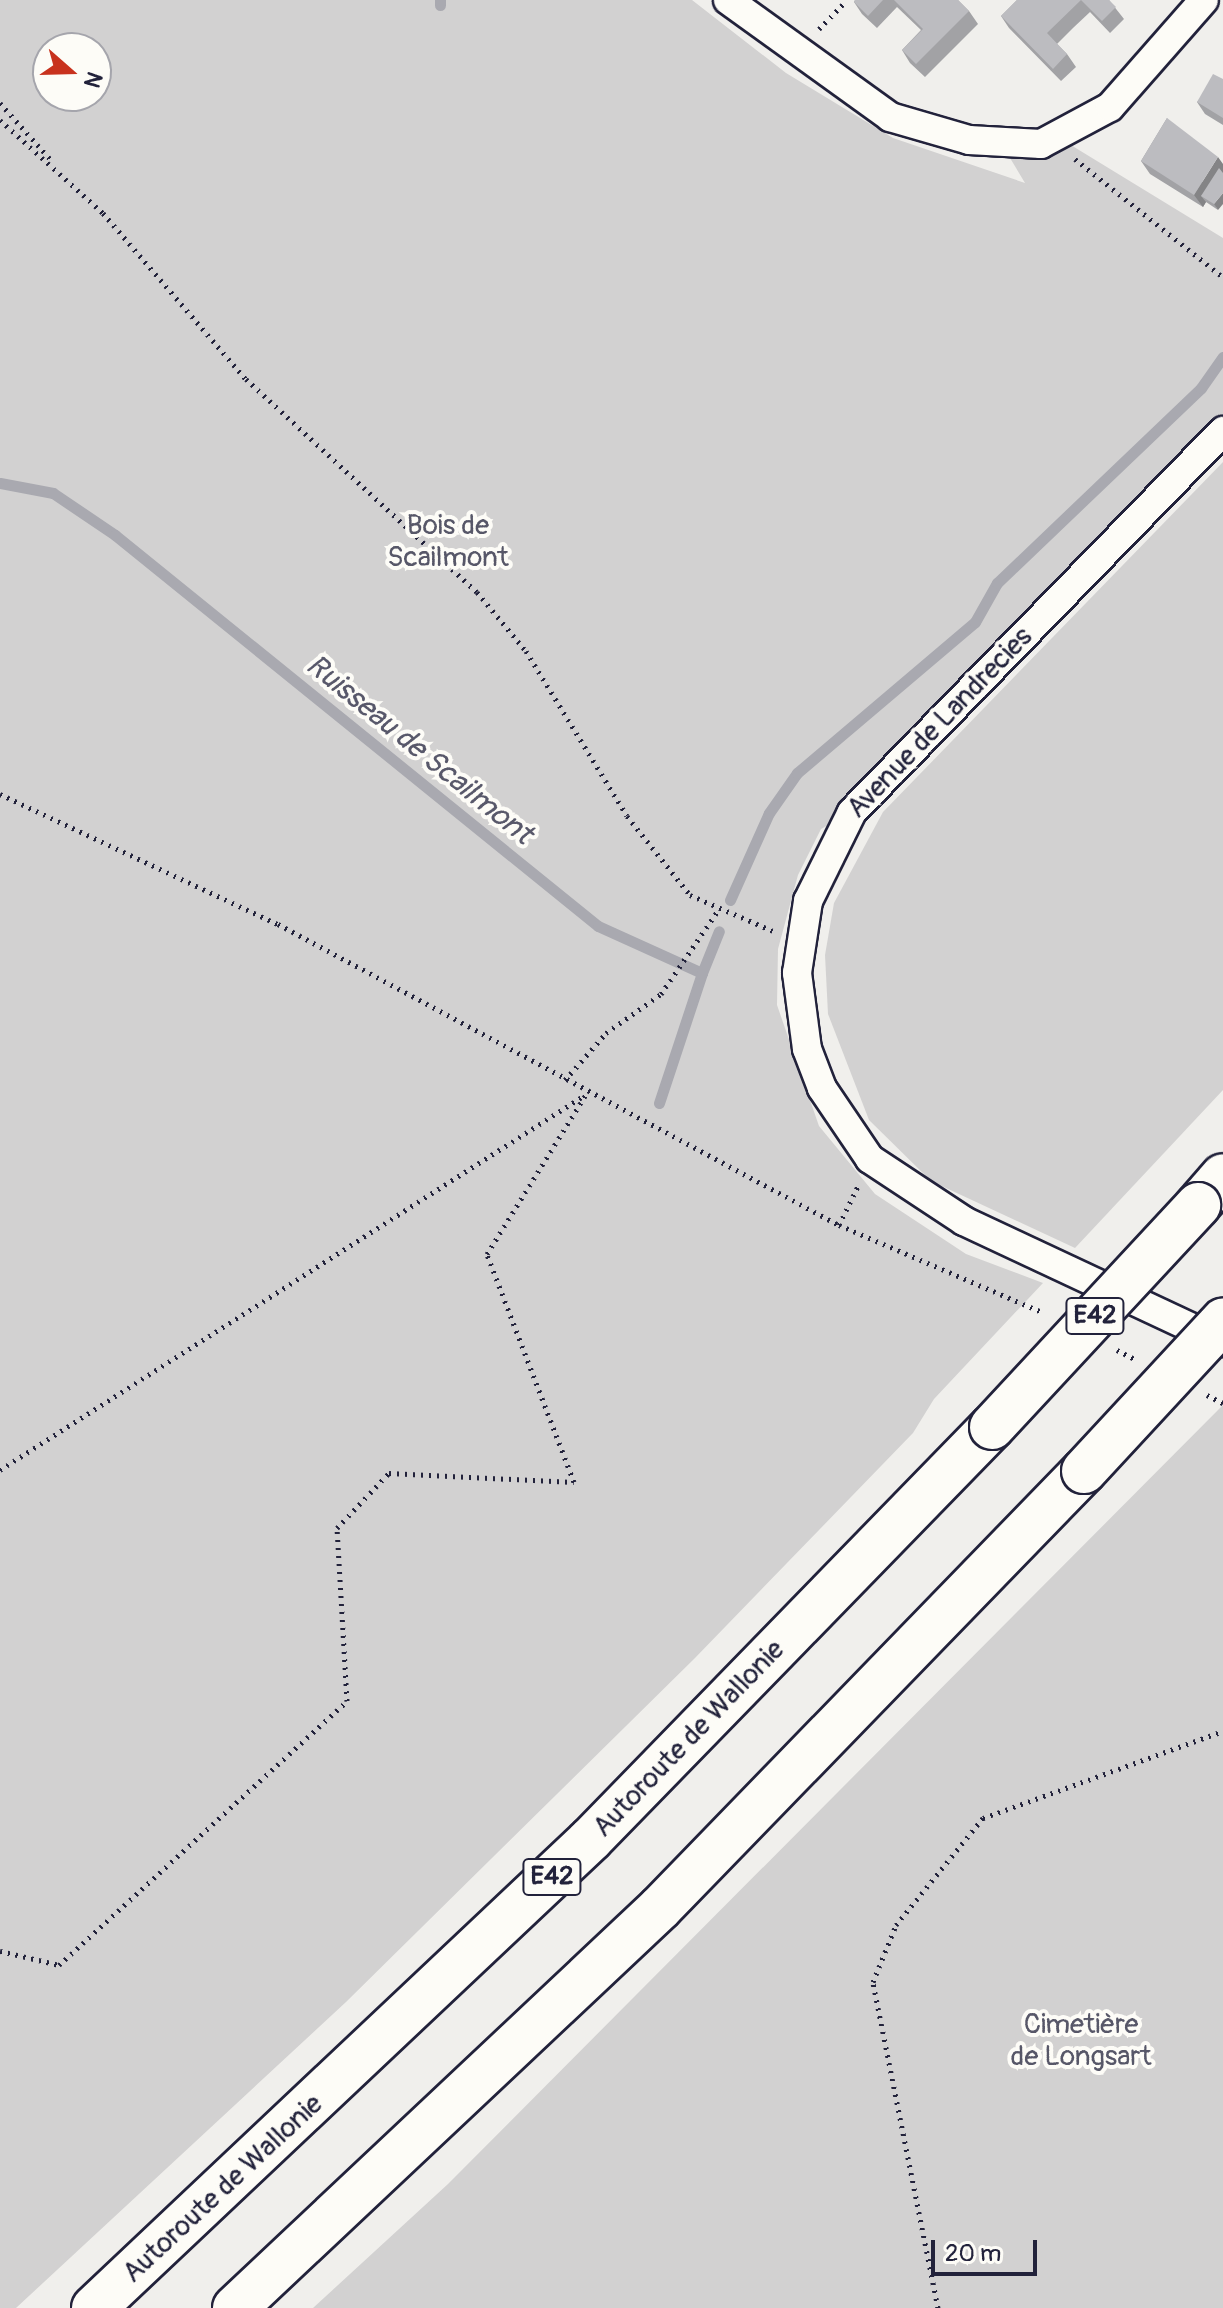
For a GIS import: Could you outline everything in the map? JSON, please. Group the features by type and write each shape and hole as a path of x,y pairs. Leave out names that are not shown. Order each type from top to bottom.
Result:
{"highway":[{"name":"Autoroute de Wallonie","path":"94,2308 591,1839 992,1427 1210,1191"},
{"path":"235,2308 660,1908 1084,1471 1223,1321"}],"street":[{"path":"728,0 890,117 969,140 1061,139 1110,107 1204,0"},
{"name":"Avenue de Landrecies","path":"870,1159 822,1088 807,1049 799,1009 801,937 819,871 852,812 1223,431"},
{"path":"870,1159 964,1221 1223,1342"}],"path":[{"path":"0,103 246,379 477,592 526,651 627,816 690,895 717,912 801,937"},
{"path":"0,120 71,183"},
{"path":"1061,139 1070,156 1223,277"},
{"path":"0,794 265,917 587,1093 839,1225 1053,1318"},
{"path":"565,1080 679,970 717,912"},
{"path":"0,1470 587,1093"},
{"path":"0,1951 59,1965 347,1701 337,1528 389,1473 574,1482 487,1254 587,1093"},
{"path":"839,1225 870,1159"},
{"path":"1110,1346 1152,1367"},
{"path":"1195,1389 1223,1403"},
{"path":"938,2308 873,1982 896,1925 983,1818 1223,1731"}],"green space":[{"name":"Bois de Scailmont","path":"0,0 692,0 786,73 893,138 1025,183 1001,143 1061,139 1223,238 1223,431 852,812 821,829 798,875 778,949 777,1005 819,1126 875,1194 966,1254 1043,1283 934,1399 913,1433 695,1658 346,2002 16,2308 0,2308"},
{"path":"1223,462 1223,1090 1075,1248 931,1181 869,1120 828,1014 825,955 834,903 883,812"},
{"name":"Cimetière de Longsart","path":"1223,1405 1223,2308 313,2308 448,2184"}],"building":[{"path":"855,0 883,0 868,16"},
{"path":"894,0 958,0 969,11 916,64 902,50 923,29"},
{"path":"1017,0 1081,0 1047,33 1067,54 1053,69 1001,16"},
{"path":"1081,0 1109,0 1116,7 1102,21"},
{"path":"1213,74 1223,79 1223,118 1197,102"},
{"path":"1167,118 1218,157 1194,195 1141,161"},
{"path":"1219,168 1223,173 1223,193 1214,204 1201,196"}],"waterway":[{"path":"440,0 440,5"},
{"path":"730,900 769,813 797,773 975,622 997,583 1201,388 1223,357"},
{"name":"Ruisseau de Scailmont","path":"0,483 53,493 115,535 598,926 702,973 659,1103"},
{"path":"702,973 719,931"}]}
